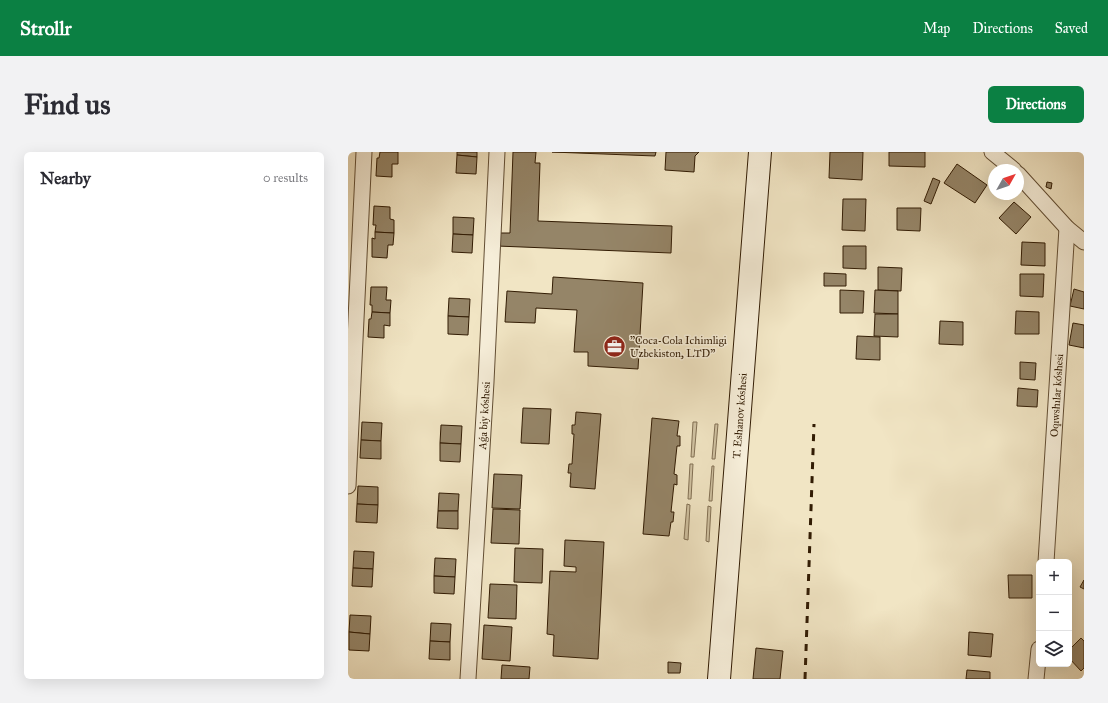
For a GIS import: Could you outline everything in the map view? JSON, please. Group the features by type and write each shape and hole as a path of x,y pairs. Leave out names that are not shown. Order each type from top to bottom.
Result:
{"main road":[{"name":"T. Eshanov kóshesi","path":"720,679 760,152"}],"street":[{"path":"348,486 364,152"},
{"name":"Aǵa biy kóshesi","path":"468,679 486,382 497,152"},
{"path":"992,152 1007,164"},
{"path":"1024,180 1068,228 1084,242"},
{"name":"Oqıwshılar kóshesi","path":"1046,559 1068,228"},
{"path":"1036,679 1037,667"}],"shaded area":[{"path":"693,422 697,422 694,457 691,457"},
{"path":"715,424 718,424 715,459 712,459"},
{"path":"690,464 693,464 691,499 688,499"},
{"path":"712,466 714,466 712,501 709,501"},
{"path":"687,504 690,505 688,540 684,539"},
{"path":"708,506 711,507 709,542 706,541"}],"building":[{"path":"380,152 398,152 398,164 392,164 392,177 376,176 377,158 379,158"},
{"path":"457,152 477,152 477,157 457,155"},
{"path":"513,152 536,152 535,163 540,163 538,221 672,226 671,253 497,246 497,233 510,233"},
{"path":"552,152 656,152 655,156"},
{"path":"666,152 699,152 695,156 694,172 665,170"},
{"path":"830,152 863,152 862,180 829,178"},
{"path":"889,152 925,152 925,167 889,166"},
{"path":"457,155 477,157 476,174 456,173"},
{"path":"957,164 987,185 975,203 944,183"},
{"path":"933,178 940,181 931,204 924,201"},
{"path":"1047,182 1052,183 1051,189 1046,187"},
{"path":"843,199 866,199 865,231 842,230"},
{"path":"1014,202 1031,217 1016,234 999,218"},
{"path":"374,206 390,207 390,219 394,220 394,233 375,232 376,225 373,225"},
{"path":"897,208 921,208 920,231 897,230"},
{"path":"453,217 474,218 473,235 453,234"},
{"path":"375,232 394,233 393,245 388,245 387,258 372,257 372,238 375,239"},
{"path":"453,234 473,235 472,253 452,252"},
{"path":"1022,242 1045,243 1045,266 1021,265"},
{"path":"843,246 866,246 866,269 843,268"},
{"path":"878,267 902,268 901,291 878,290"},
{"path":"824,273 846,274 846,286 824,286"},
{"path":"1020,274 1044,274 1043,297 1020,296"},
{"path":"553,277 643,283 638,369 588,366 588,352 574,352 577,310 536,308 535,323 505,322 507,291 552,294"},
{"path":"371,287 387,287 386,300 391,300 390,313 372,312 372,305 370,305"},
{"path":"1074,289 1084,292 1084,309 1070,306"},
{"path":"840,290 864,291 863,313 840,313"},
{"path":"875,290 898,291 898,314 874,313"},
{"path":"449,298 470,299 469,317 448,316"},
{"path":"1016,311 1039,312 1039,334 1015,334"},
{"path":"372,312 390,313 390,326 384,325 384,338 368,337 369,319 371,319"},
{"path":"875,314 898,314 898,337 874,336"},
{"path":"448,316 469,317 468,335 448,334"},
{"path":"940,321 963,322 963,345 939,344"},
{"path":"1073,323 1084,325 1084,348 1069,345"},
{"path":"857,336 880,337 880,360 856,359"},
{"path":"1020,362 1036,363 1035,380 1020,379"},
{"path":"1018,388 1038,390 1037,407 1017,406"},
{"path":"523,408 551,409 549,444 521,443"},
{"path":"576,412 601,414 595,489 570,487 571,473 568,473 569,464 572,464 574,434 572,434 572,425 575,425"},
{"path":"652,418 679,421 677,436 680,436 680,446 677,446 674,474 677,475 677,485 674,484 671,512 674,512 669,536 643,534"},
{"path":"362,422 382,423 381,441 361,440"},
{"path":"441,425 462,426 461,444 440,443"},
{"path":"361,440 381,441 381,459 360,458"},
{"path":"440,443 461,444 460,462 440,461"},
{"path":"494,474 522,475 520,509 492,508"},
{"path":"358,486 378,487 378,505 357,504"},
{"path":"439,493 459,494 458,511 438,511"},
{"path":"357,504 378,505 377,523 356,522"},
{"path":"493,509 520,510 519,544 491,543"},
{"path":"438,511 458,511 458,529 437,528"},
{"path":"565,540 604,542 598,659 553,656 554,635 547,634 550,571 576,572 576,567 564,566"},
{"path":"515,548 543,549 542,583 514,582"},
{"path":"354,551 374,552 373,569 353,568"},
{"path":"435,558 456,559 455,577 434,576"},
{"path":"353,568 373,569 372,587 352,586"},
{"path":"1008,575 1032,575 1032,598 1009,598"},
{"path":"434,576 455,577 454,594 434,593"},
{"path":"1084,580 1084,589 1080,587"},
{"path":"490,584 517,585 516,619 488,618"},
{"path":"350,615 371,616 370,634 349,632"},
{"path":"431,623 451,624 450,642 430,641"},
{"path":"484,625 512,627 510,661 482,659"},
{"path":"349,632 370,634 369,651 349,650"},
{"path":"969,632 993,634 991,657 968,655"},
{"path":"1081,638 1084,641 1084,668 1081,671 1072,661 1072,647"},
{"path":"430,641 450,642 450,660 429,659"},
{"path":"756,648 783,651 780,679 753,679"},
{"path":"668,662 681,663 680,673 668,673"},
{"path":"502,665 530,667 529,679 501,679"},
{"path":"967,670 990,672 990,679 966,679"}],"railway":[{"path":"805,679 814,424"}],"place":[{"name":"\"Coca-Cola Ichimligi Uzbekiston, LTD\"","path":"614,346"}]}
